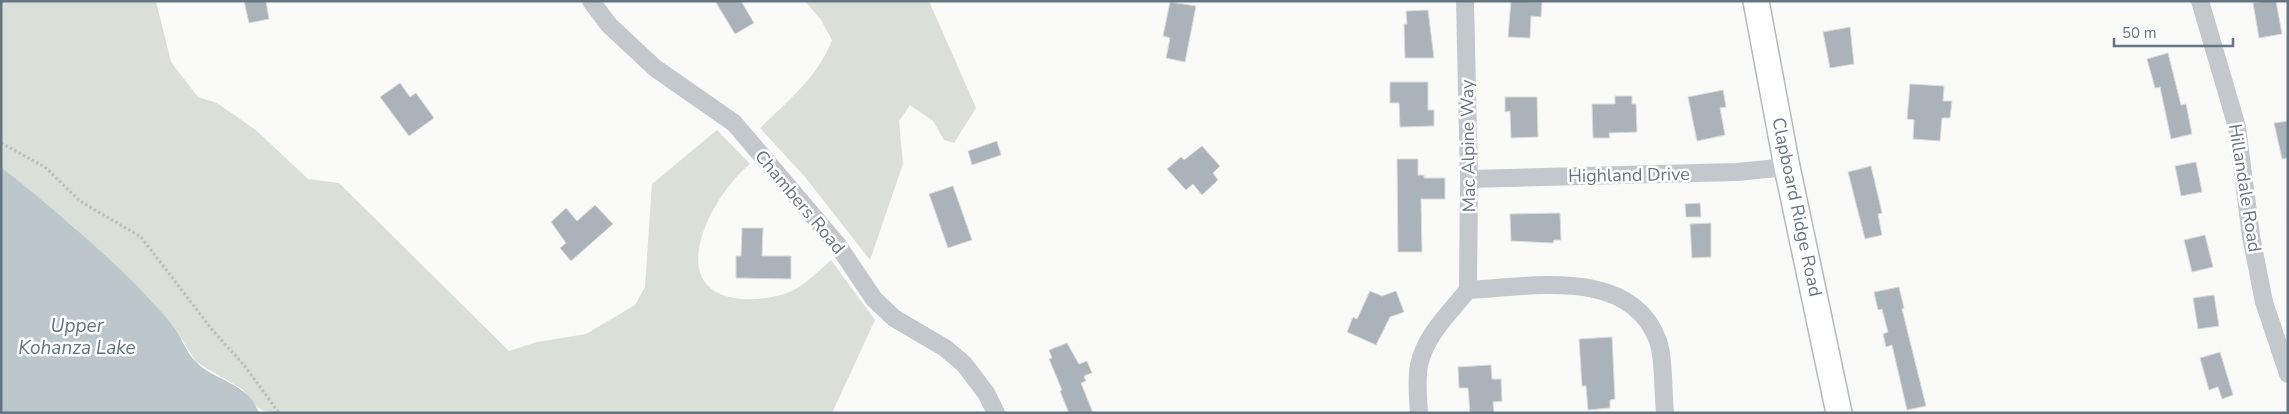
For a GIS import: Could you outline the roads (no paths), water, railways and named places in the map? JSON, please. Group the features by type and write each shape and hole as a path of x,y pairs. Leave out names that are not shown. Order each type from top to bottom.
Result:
{"main road":[{"name":"Clapboard Ridge Road","path":"1756,1 1787,167 1839,413"}],"street":[{"name":"Chambers Road","path":"591,1 609,25 655,68 734,123 837,244 874,299 894,318 945,348 964,364 986,393 996,413"},
{"name":"Mac Alpine Way","path":"1465,1 1469,179 1468,290"},
{"name":"Hillandale Road","path":"2200,1 2237,127 2251,236 2264,302 2288,374"},
{"name":"Highland Drive","path":"1469,179 1737,172 1787,167"},
{"path":"1419,413 1417,379 1422,353 1443,319 1468,290 1576,286 1609,292 1622,298 1646,318 1659,342 1665,413"}],"water":[{"name":"Upper Kohanza Lake","path":"1,167 68,222 132,281 171,323 196,362 212,374 239,388 254,403 259,413 1,413"}]}
